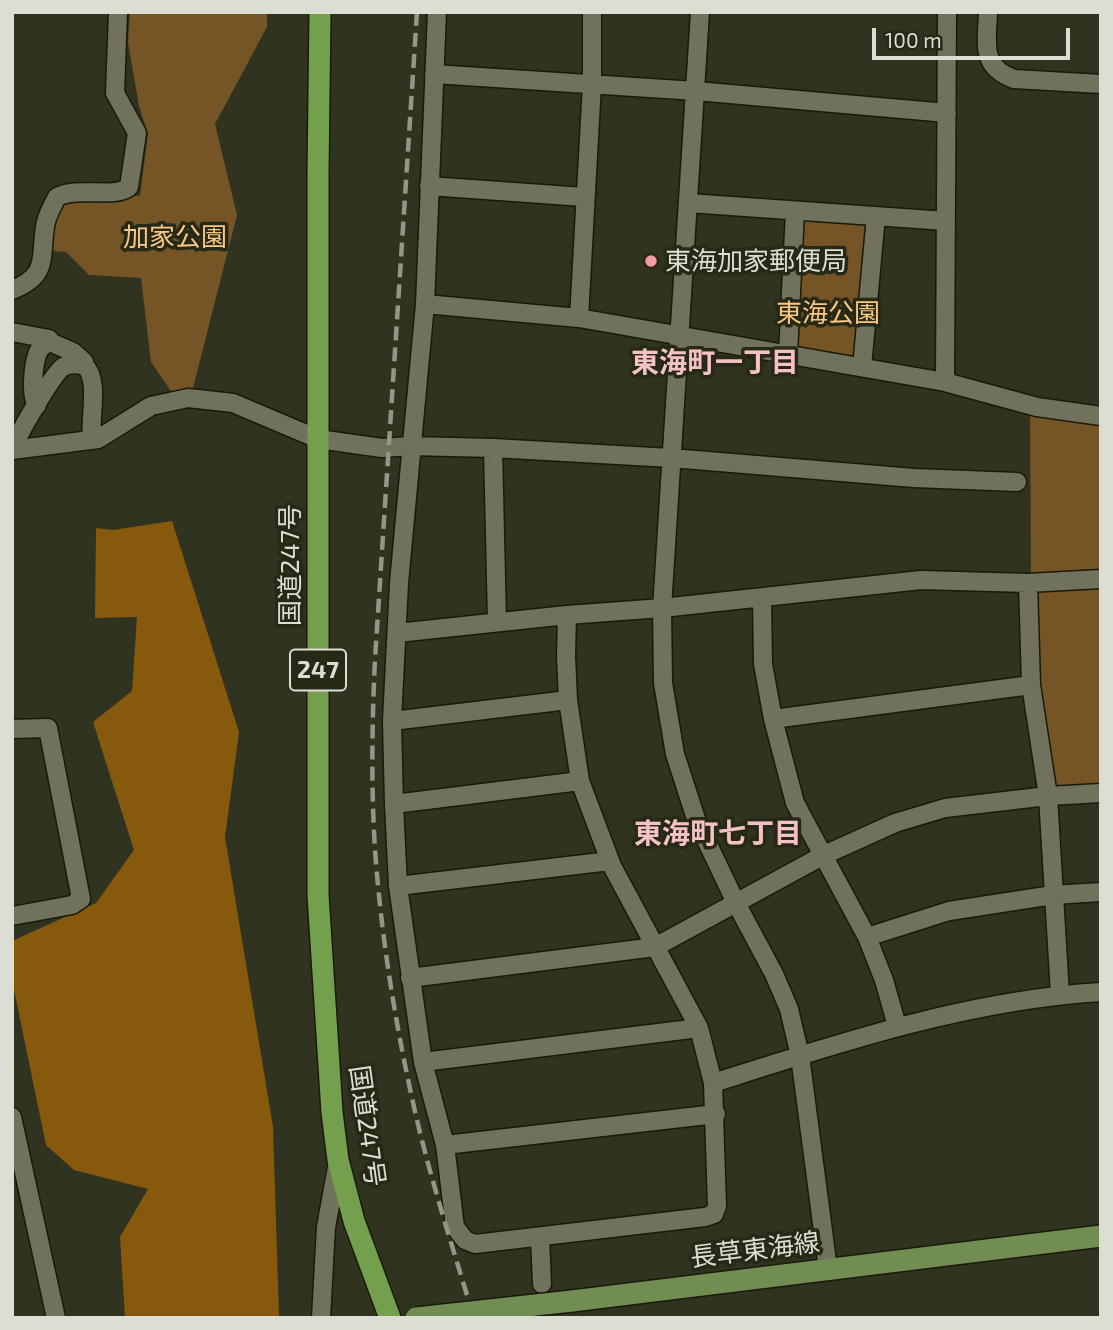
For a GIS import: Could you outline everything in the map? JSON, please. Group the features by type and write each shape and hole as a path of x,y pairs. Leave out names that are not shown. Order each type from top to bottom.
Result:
{"highway":[{"name":"国道247号","path":"320,12 318,895 332,1112 338,1160 355,1221 390,1318"}],"main road":[{"name":"長草東海線","path":"416,1318 1101,1236"}],"street":[{"path":"12,290 33,278 41,264 45,247 44,229 57,197 69,191 116,192 126,191 130,187 137,133 115,93 118,12"},
{"path":"437,12 425,304 411,446 392,721 394,804 398,886 423,1062 445,1145 455,1227 465,1240 475,1244 705,1217 714,1214 717,1206 713,1083 699,1028 610,861 580,781 568,700 567,615"},
{"path":"579,318 592,84 592,12"},
{"path":"700,12 662,608 663,683 675,754 696,819 789,1009 800,1056 828,1269"},
{"path":"945,382 947,12"},
{"path":"988,12 989,57 994,69 1002,75 1014,79 1101,84"},
{"path":"435,74 696,91 947,113"},
{"path":"429,186 584,197"},
{"path":"688,203 946,222"},
{"path":"788,354 795,211"},
{"path":"862,367 876,216"},
{"path":"425,304 579,318 945,382 1037,407 1101,416"},
{"path":"12,332 49,340 74,352 84,362 83,365 92,377 92,439"},
{"path":"37,405 32,397 35,359 39,350 49,340 66,333"},
{"path":"83,365 70,365 59,371 50,382 13,450 99,439 151,406 188,398 233,403 317,439 389,448 492,448 671,458 914,478 1017,482"},
{"path":"492,448 497,622"},
{"path":"397,633 921,580 1028,583 1101,579"},
{"path":"1028,583 1031,685 1048,796 1060,994"},
{"path":"762,598 763,664 773,719 795,803 867,937 884,980 897,1026"},
{"path":"773,719 1031,685"},
{"path":"392,721 568,700"},
{"path":"12,729 48,728 81,899 72,905 12,916"},
{"path":"394,804 580,781"},
{"path":"410,978 656,947 822,856 895,822 945,808 1101,793"},
{"path":"398,886 610,861"},
{"path":"867,937 949,911 1053,895 1101,892"},
{"path":"713,1083 897,1026 1060,994 1101,992"},
{"path":"423,1062 699,1028"},
{"path":"445,1145 716,1114"},
{"path":"12,1116 55,1318"},
{"path":"321,1318 326,1227 338,1160"},
{"path":"540,1237 542,1284"}],"green space":[{"name":"加家公園","path":"130,12 267,12 267,27 215,124 237,215 192,392 173,394 151,362 141,278 89,275 66,252 52,251 52,229 59,203 72,195 140,196 148,134 139,106 128,42"},
{"name":"東海公園","path":"805,217 869,222 856,360 791,355"},
{"path":"1030,413 1101,425 1101,572 1031,576"},
{"path":"1101,584 1101,793 1048,796 1034,592 1038,588"}],"shaded area":[{"path":"172,521 239,732 225,837 273,1127 279,1318 125,1318 120,1237 148,1189 74,1170 46,1145 12,980 12,941 96,903 134,850 93,722 132,691 137,617 95,618 96,528 113,530"}],"railway":[{"path":"417,12 375,659 372,754 374,826 385,943 405,1067 433,1181 474,1318"}],"place":[{"name":"東海加家郵便局","path":"651,261"}],"district":[{"name":"東海町一丁目","path":"715,363"},
{"name":"東海町七丁目","path":"718,834"}]}
